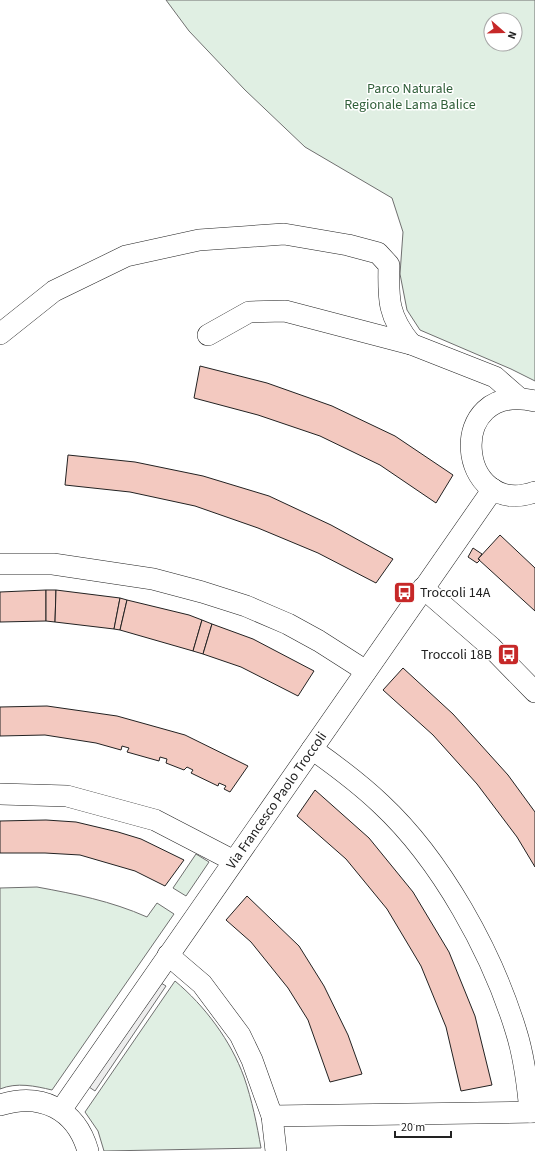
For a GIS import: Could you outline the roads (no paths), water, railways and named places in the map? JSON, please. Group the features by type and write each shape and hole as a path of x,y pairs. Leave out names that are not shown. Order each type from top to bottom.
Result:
{"street":[{"path":"0,334 54,291 126,256 199,240 284,234 348,245 378,253 389,266 388,299 398,328 411,344"},
{"path":"208,336 249,312 285,311 411,344 495,377 527,399"},
{"path":"527,399 504,400 490,406 480,417 473,430 470,445 471,459 477,473 493,489 513,495 535,492"},
{"name":"Via Francesco Paolo Troccoli","path":"61,1110 493,489"},
{"path":"0,564 52,564 153,579 202,592 246,606 288,624 319,640 366,670"},
{"path":"423,588 491,647 535,692"},
{"path":"272,1116 533,1112 517,1032 488,958 448,887 423,851 382,804 346,774 312,749"},
{"path":"0,794 67,796 148,818 234,861"},
{"path":"168,955 202,984 240,1035 252,1060 272,1116 276,1151"},
{"path":"0,1105 24,1100 37,1101 61,1110 79,1129 88,1151"}],"place":[{"name":"Troccoli 14A","path":"404,592"},
{"name":"Troccoli 18B","path":"508,654"}],"park label":[{"name":"Parco Naturale Regionale Lama Balice","path":"410,96"}]}
